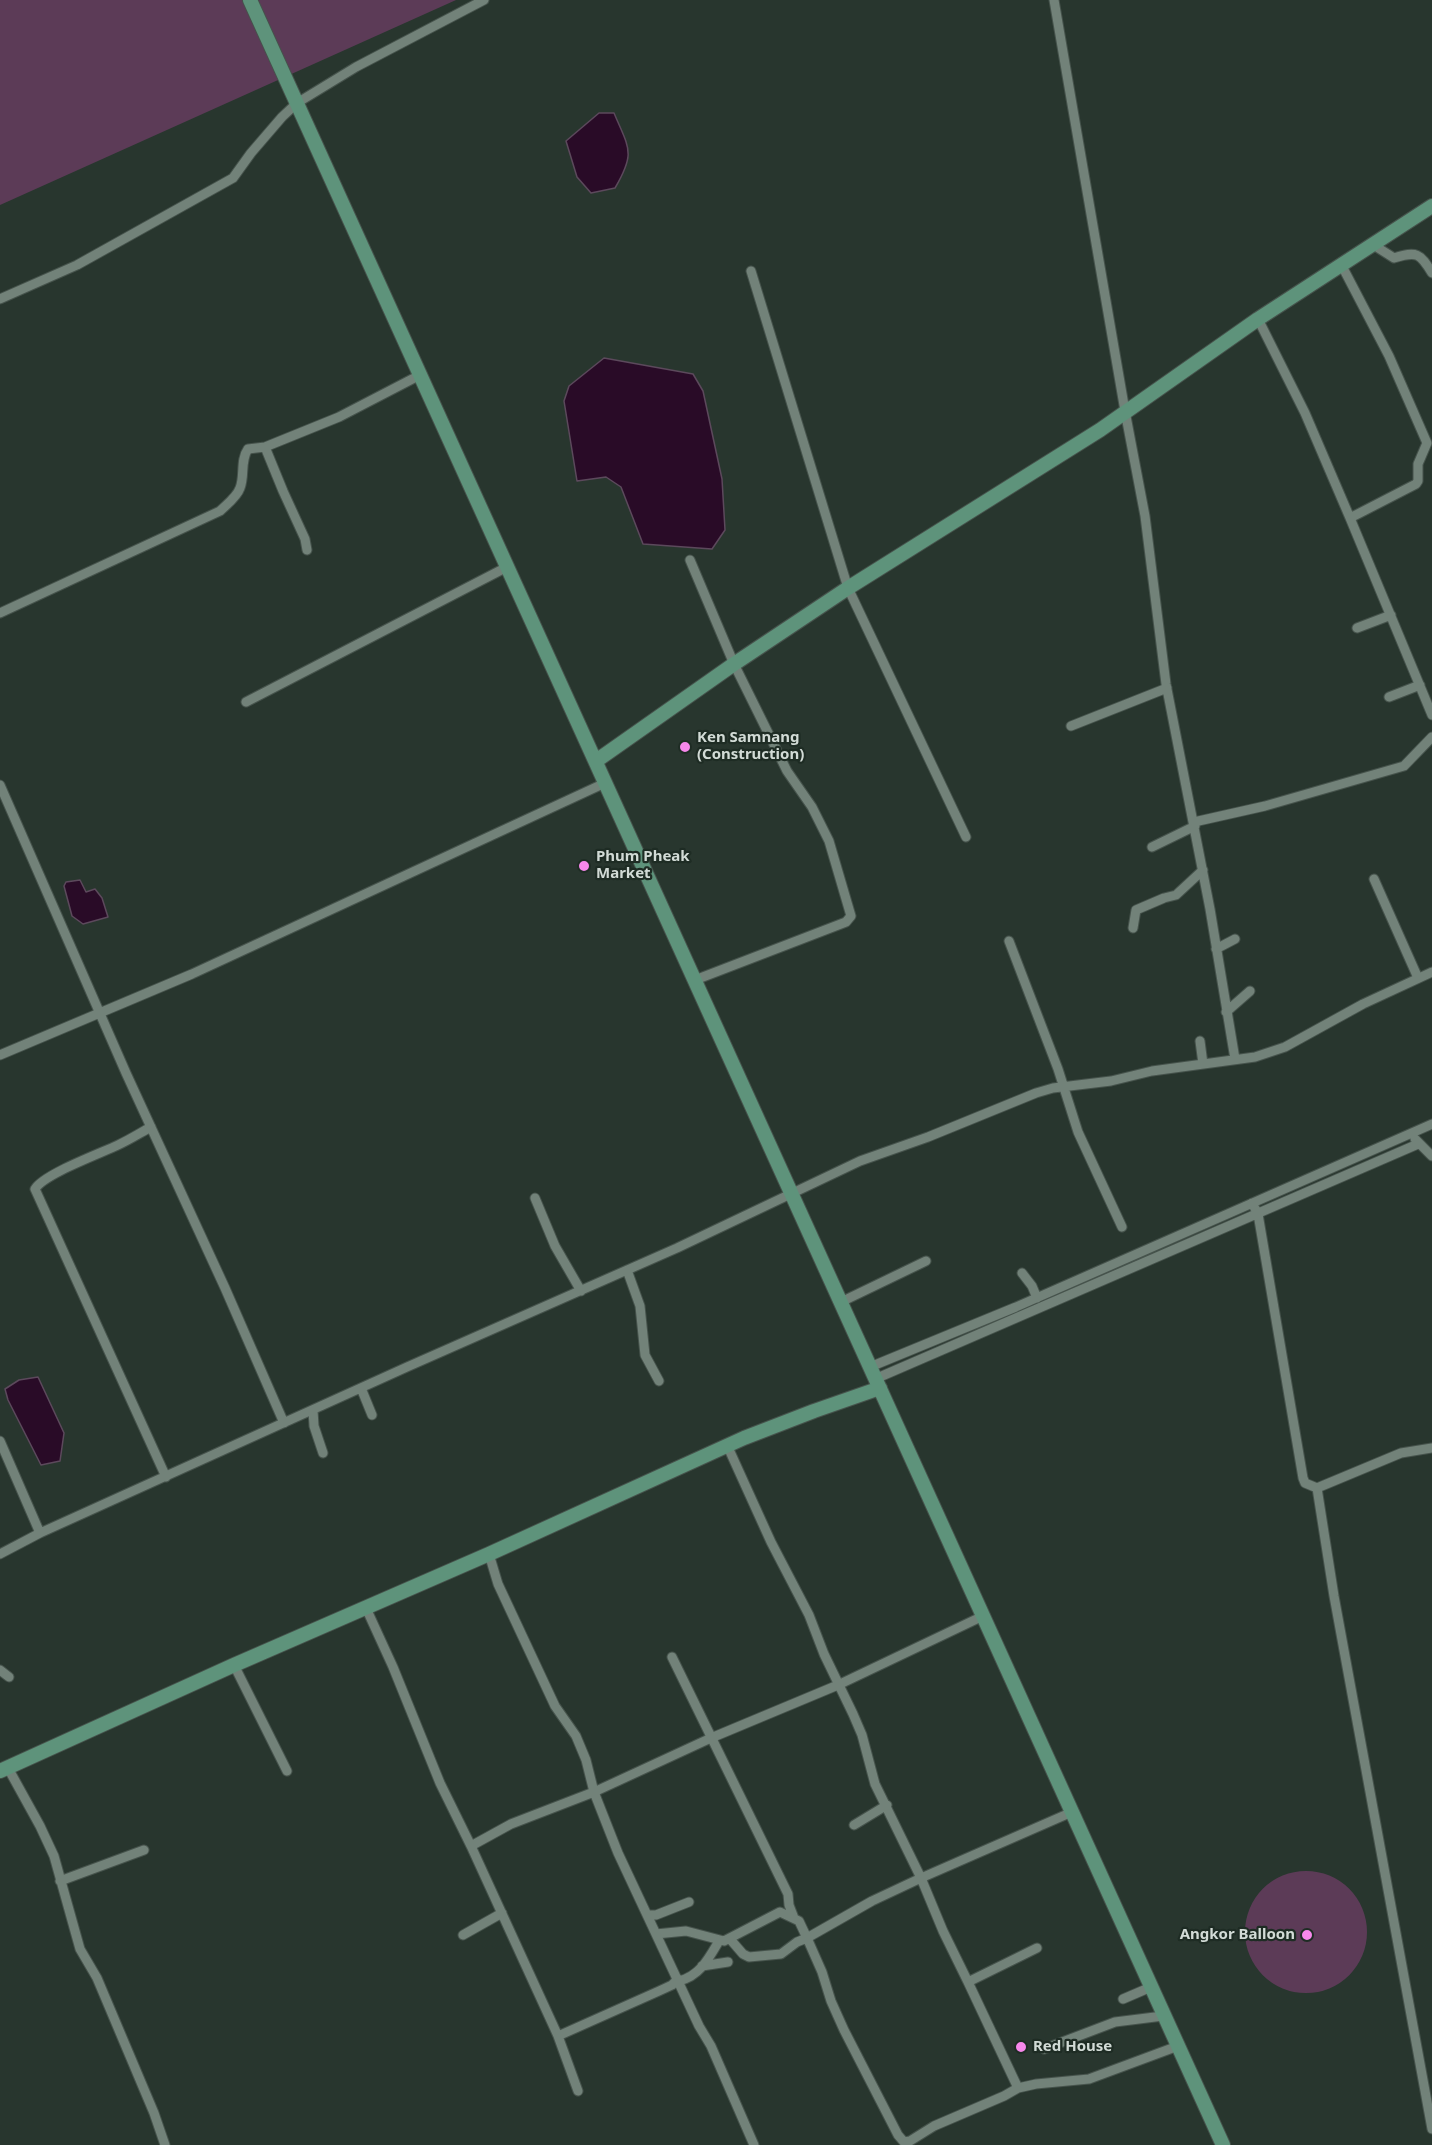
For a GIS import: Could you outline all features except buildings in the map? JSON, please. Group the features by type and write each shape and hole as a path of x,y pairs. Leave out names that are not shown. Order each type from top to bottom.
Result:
{"main road":[{"path":"250,0 1222,2145"},
{"path":"596,761 734,664 848,588 1100,430 1258,319 1432,206"},
{"path":"4,1769 727,1446 814,1411 875,1378"}],"street":[{"path":"0,299 77,265 233,178 251,153 297,103 365,62 484,0"},
{"path":"1054,0 1145,516 1167,688 1203,870 1235,1059"},
{"path":"1372,243 1394,258 1406,254 1423,257 1432,273"},
{"path":"1342,266 1389,356 1427,443 1418,464 1419,476 1416,484 1350,518"},
{"path":"751,271 848,588 966,837"},
{"path":"1258,319 1305,413 1432,715"},
{"path":"0,613 220,510 240,490 244,471 244,454 248,449 265,447 339,417 420,375"},
{"path":"265,447 282,491 305,539 307,550"},
{"path":"690,560 734,664 787,771 812,807 829,841 851,916 846,922 695,980"},
{"path":"246,702 507,567"},
{"path":"1357,628 1391,615"},
{"path":"1389,697 1420,685"},
{"path":"1071,726 1167,688"},
{"path":"1152,847 1194,824 1404,766 1432,737"},
{"path":"0,1055 192,974 605,783"},
{"path":"0,785 284,1423"},
{"path":"1133,928 1136,910 1164,898 1176,896 1192,878 1203,870"},
{"path":"1374,879 1418,978"},
{"path":"1216,950 1235,939"},
{"path":"1009,941 1078,1132 1122,1227"},
{"path":"0,1554 40,1533 581,1291 860,1161 1053,1088 1111,1081 1134,1074 1256,1057 1285,1047 1363,1004 1432,972"},
{"path":"1226,1012 1250,991"},
{"path":"1200,1041 1203,1065"},
{"path":"875,1378 1414,1138 1432,1124"},
{"path":"151,1127 121,1144 56,1173 39,1183 35,1189 166,1477"},
{"path":"1414,1138 1432,1156"},
{"path":"535,1198 555,1246 581,1291"},
{"path":"875,1378 1037,1298 1255,1209"},
{"path":"1255,1209 1305,1483 1317,1488 1401,1453 1432,1448"},
{"path":"841,1302 926,1261"},
{"path":"627,1270 640,1306 645,1355 659,1381"},
{"path":"1022,1273 1032,1286 1037,1298"},
{"path":"361,1388 372,1415"},
{"path":"313,1410 314,1426 322,1453"},
{"path":"0,1441 40,1533"},
{"path":"727,1446 771,1542 809,1615 862,1735 875,1784 887,1805 943,1931 1018,2088"},
{"path":"1317,1488 1336,1608 1432,2129"},
{"path":"489,1554 498,1584 555,1707 579,1744 586,1760 594,1792 618,1853 711,2046 754,2145"},
{"path":"366,1608 393,1667 440,1784 558,2036 578,2091"},
{"path":"471,1846 511,1824 594,1792 711,1737 838,1685 983,1616"},
{"path":"672,1657 788,1894 789,1905 794,1917 803,1927 844,2030 901,2140 909,2141 934,2126 981,2107 1018,2088 1089,2079 1178,2046"},
{"path":"234,1665 287,1771"},
{"path":"0,1670 9,1677"},
{"path":"4,1769 40,1826 54,1856 80,1949 97,1978 154,2113 165,2145"},
{"path":"854,1825 887,1805"},
{"path":"730,1939 743,1954 749,1957 781,1954 797,1942 872,1901 1072,1812"},
{"path":"60,1881 144,1850"},
{"path":"647,1915 656,1915 689,1902"},
{"path":"657,1934 686,1931 719,1941 730,1939 780,1912 794,1917"},
{"path":"463,1935 502,1914"},
{"path":"558,2036 679,1980 694,1976 719,1941"},
{"path":"968,1982 1037,1948"},
{"path":"702,1966 728,1962"},
{"path":"1123,2000 1151,1987"},
{"path":"1044,2049 1115,2022 1163,2016"}],"shaded area":[{"path":"0,0 456,0 0,205"},
{"path":"599,113 614,113 626,143 628,158 615,188 591,193 577,177 566,141"},
{"path":"604,358 693,374 703,391 722,479 725,530 712,549 643,544 621,487 606,477 577,481 564,401 569,386"},
{"path":"80,880 86,892 95,889 102,898 108,917 83,924 72,916 64,886 66,882"},
{"path":"38,1377 64,1433 60,1461 41,1465 8,1400 5,1389 19,1380"},
{"path":"1306,1871 1329,1875 1349,1889 1363,1909 1367,1932 1363,1955 1349,1975 1329,1989 1306,1993 1283,1989 1263,1975 1249,1955 1245,1932 1249,1909 1263,1889 1283,1875"}],"place":[{"name":"Ken Samnang (Construction)","path":"685,747"},
{"name":"Phum Pheak Market","path":"584,866"},
{"name":"Angkor Balloon","path":"1307,1935"},
{"name":"Red House","path":"1021,2047"}]}
